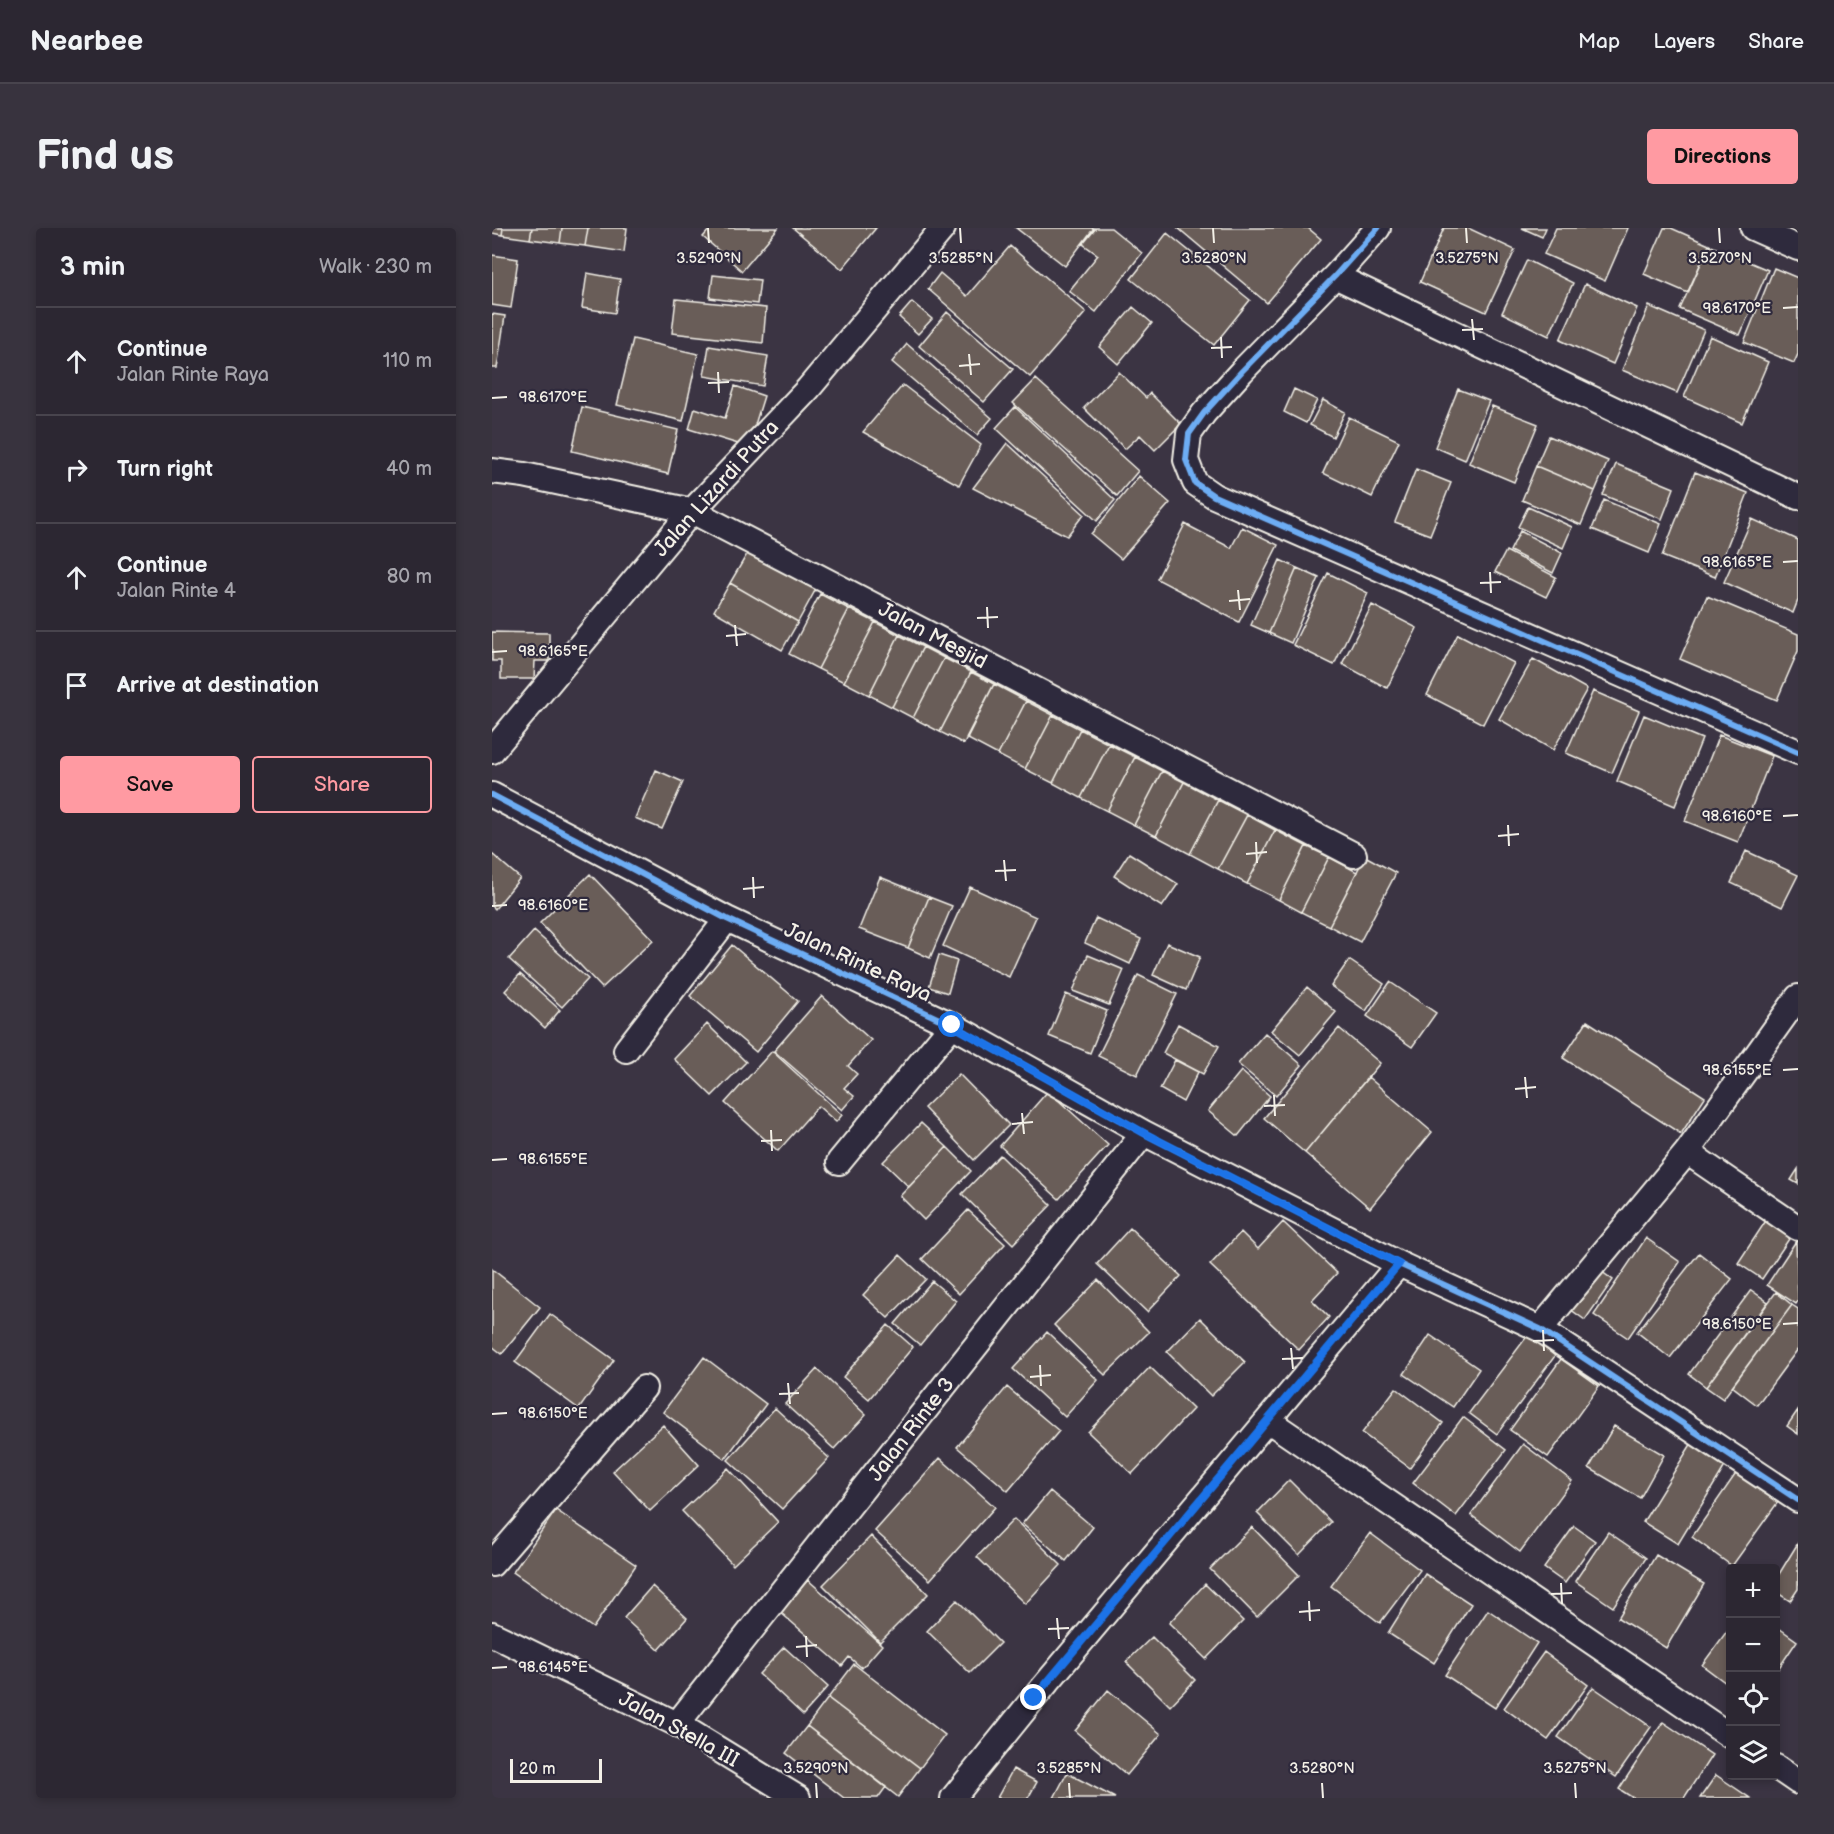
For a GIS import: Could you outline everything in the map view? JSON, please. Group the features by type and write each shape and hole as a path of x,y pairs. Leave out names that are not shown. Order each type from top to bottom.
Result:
{"street":[{"name":"Jalan Lizardi Putra","path":"492,751 692,511 808,389 943,228"},
{"path":"1378,228 1204,413 1189,434 1186,460 1195,483 1214,496 1798,752"},
{"path":"1752,228 1798,248"},
{"path":"1335,276 1798,497"},
{"name":"Jalan Mesjid","path":"492,471 524,475 692,511 1354,855"},
{"name":"Jalan Rinte Raya","path":"492,795 728,919 952,1025 1144,1133 1399,1264 1540,1329 1798,1500"},
{"path":"626,1050 728,919"},
{"path":"1540,1329 1687,1152 1798,997"},
{"path":"838,1162 952,1025"},
{"name":"Jalan Rinte 3","path":"677,1724 1144,1133"},
{"path":"1687,1152 1798,1228"},
{"path":"953,1798 1034,1698 1399,1264"},
{"path":"492,1564 644,1388"},
{"path":"1269,1421 1726,1733"},
{"name":"Jalan Stella III","path":"492,1634 677,1724 798,1798"},
{"path":"1780,1770 1798,1782"}],"building":[{"path":"492,228 503,228 502,235 492,233"},
{"path":"503,228 532,228 530,239 502,235"},
{"path":"532,228 562,228 560,243 530,239"},
{"path":"562,228 588,228 585,246 560,243"},
{"path":"588,228 627,228 624,252 585,246"},
{"path":"711,228 778,228 742,271 703,237"},
{"path":"793,228 876,228 842,269"},
{"path":"1016,228 1094,228 1065,266"},
{"path":"1096,228 1111,228 1142,253 1096,312 1069,291 1098,255 1083,244"},
{"path":"1178,228 1308,228 1321,239 1267,303"},
{"path":"1444,228 1468,228 1515,250 1486,312 1420,282"},
{"path":"1522,228 1546,228 1542,237"},
{"path":"1556,228 1628,228 1605,281 1544,254"},
{"path":"1664,228 1671,228 1709,245 1688,293 1644,274"},
{"path":"1167,233 1250,300 1214,345 1131,279"},
{"path":"1709,245 1768,270 1740,335 1680,309"},
{"path":"1010,246 1086,312 1030,377 928,289 940,273 967,296"},
{"path":"492,255 518,259 511,308 492,305"},
{"path":"1527,260 1573,283 1549,336 1502,313"},
{"path":"1774,268 1798,278 1798,354 1794,363 1744,342"},
{"path":"587,273 620,279 615,313 582,308"},
{"path":"713,275 760,280 757,304 710,298"},
{"path":"1585,284 1637,308 1613,364 1560,340"},
{"path":"676,299 766,308 763,343 672,333"},
{"path":"912,302 932,319 918,334 899,317"},
{"path":"1649,306 1704,330 1677,393 1622,370"},
{"path":"1133,307 1152,323 1118,364 1099,347"},
{"path":"947,312 1013,369 984,402 919,346"},
{"path":"492,314 505,316 497,368 492,368"},
{"path":"1710,336 1768,362 1742,423 1684,397"},
{"path":"633,339 698,354 683,421 617,405"},
{"path":"907,344 992,418 977,435 892,362"},
{"path":"709,346 768,356 763,386 704,376"},
{"path":"1119,372 1146,398 1150,393 1181,424 1155,450 1140,435 1125,449 1084,408"},
{"path":"1036,379 1138,471 1117,496 1013,403"},
{"path":"903,385 981,445 959,485 863,432"},
{"path":"735,386 764,396 748,447 689,429 695,408 725,418"},
{"path":"1294,389 1317,400 1306,423 1284,412"},
{"path":"1458,389 1489,401 1465,460 1435,447"},
{"path":"1323,400 1345,412 1333,437 1310,425"},
{"path":"1492,406 1538,424 1514,482 1469,463"},
{"path":"582,407 678,430 668,474 572,451"},
{"path":"1015,407 1115,500 1097,521 996,428"},
{"path":"1349,417 1399,441 1372,497 1323,473"},
{"path":"1549,436 1608,461 1595,491 1536,466"},
{"path":"1007,443 1084,514 1067,536 973,488"},
{"path":"1616,464 1674,488 1662,519 1603,495"},
{"path":"1536,466 1595,491 1581,525 1522,500"},
{"path":"1416,469 1451,483 1430,535 1395,522"},
{"path":"1695,472 1748,493 1715,577 1662,556"},
{"path":"1139,476 1170,503 1121,559 1091,534"},
{"path":"1604,500 1661,524 1649,553 1592,529"},
{"path":"1528,507 1572,527 1563,548 1518,527"},
{"path":"1752,519 1798,540 1798,600 1793,613 1724,582"},
{"path":"1185,524 1231,548 1242,527 1278,545 1239,622 1157,579"},
{"path":"1520,531 1562,553 1553,573 1510,551"},
{"path":"750,549 817,587 798,622 730,583"},
{"path":"1506,551 1556,577 1546,597 1495,572"},
{"path":"1280,560 1297,568 1269,633 1251,625"},
{"path":"1297,568 1319,578 1291,643 1269,633"},
{"path":"1328,573 1368,593 1334,665 1293,645"},
{"path":"730,583 798,622 782,650 714,611"},
{"path":"820,594 849,609 818,669 789,654"},
{"path":"1707,596 1798,634 1798,651 1777,700 1680,659"},
{"path":"1372,605 1417,628 1387,688 1342,664"},
{"path":"849,609 875,622 844,682 818,669"},
{"path":"875,622 899,635 869,695 844,682"},
{"path":"492,632 549,633 549,661 535,661 534,679 501,679 501,661 492,661"},
{"path":"1458,634 1514,663 1483,724 1427,695"},
{"path":"899,635 923,647 892,707 869,695"},
{"path":"923,647 944,658 913,718 892,707"},
{"path":"944,658 971,672 940,732 913,718"},
{"path":"1533,659 1587,689 1553,750 1499,719"},
{"path":"971,672 994,684 964,744 940,732"},
{"path":"994,684 1026,701 998,755 966,738"},
{"path":"1593,691 1639,711 1612,773 1566,753"},
{"path":"1026,701 1053,715 1025,769 998,755"},
{"path":"1053,715 1080,729 1053,783 1025,769"},
{"path":"1644,715 1702,739 1675,806 1617,781"},
{"path":"1080,729 1109,744 1081,798 1053,783"},
{"path":"1719,735 1772,756 1738,842 1685,821"},
{"path":"1109,744 1135,757 1107,811 1081,798"},
{"path":"1135,757 1162,771 1134,825 1107,811"},
{"path":"656,770 683,782 662,829 635,818"},
{"path":"1162,771 1184,782 1156,836 1134,825"},
{"path":"1184,782 1218,800 1190,854 1156,836"},
{"path":"1218,800 1247,815 1218,869 1190,854"},
{"path":"1247,815 1275,830 1247,884 1218,869"},
{"path":"1275,830 1306,846 1279,900 1247,884"},
{"path":"1306,846 1329,857 1301,912 1279,900"},
{"path":"1746,851 1798,875 1782,907 1731,883"},
{"path":"1129,853 1178,884 1162,907 1114,876"},
{"path":"492,854 520,878 495,909 492,906"},
{"path":"1365,856 1396,873 1360,942 1329,926"},
{"path":"1329,857 1357,872 1329,926 1301,912"},
{"path":"590,874 653,940 602,988 540,923"},
{"path":"880,877 929,897 908,948 859,929"},
{"path":"970,887 1036,917 1009,977 943,946"},
{"path":"929,897 952,906 930,958 908,948"},
{"path":"1096,918 1141,939 1130,964 1085,943"},
{"path":"534,931 588,979 562,1007 509,959"},
{"path":"1167,943 1200,957 1186,990 1153,975"},
{"path":"732,945 798,1001 756,1052 690,996"},
{"path":"939,955 957,961 948,993 929,987"},
{"path":"1088,955 1124,970 1109,1005 1073,991"},
{"path":"1349,960 1384,984 1366,1011 1331,986"},
{"path":"520,974 560,1010 545,1028 505,991"},
{"path":"1138,975 1177,994 1137,1075 1098,1056"},
{"path":"1390,982 1436,1013 1412,1047 1367,1016"},
{"path":"1307,987 1336,1012 1300,1055 1271,1031"},
{"path":"1066,994 1107,1011 1090,1053 1049,1036"},
{"path":"822,996 871,1040 848,1066 857,1074 844,1088 854,1096 842,1110 774,1051"},
{"path":"1587,1021 1705,1097 1681,1134 1563,1058"},
{"path":"707,1024 746,1062 712,1096 674,1059"},
{"path":"1178,1024 1219,1046 1203,1074 1163,1053"},
{"path":"1339,1028 1380,1063 1305,1153 1264,1118"},
{"path":"1265,1033 1302,1065 1276,1096 1238,1064"},
{"path":"772,1051 842,1115 836,1122 818,1106 778,1151 725,1103"},
{"path":"1175,1060 1198,1072 1183,1102 1160,1089"},
{"path":"1241,1071 1270,1096 1238,1136 1208,1111"},
{"path":"959,1074 1009,1125 974,1160 924,1108"},
{"path":"1368,1077 1432,1132 1370,1208 1305,1153"},
{"path":"1048,1091 1108,1145 1059,1199 1000,1146"},
{"path":"921,1123 947,1147 909,1187 883,1162"},
{"path":"947,1147 971,1171 924,1220 900,1196"},
{"path":"1000,1155 1051,1205 1013,1244 962,1194"},
{"path":"1798,1169 1798,1184 1791,1180"},
{"path":"968,1210 1005,1244 959,1294 922,1259"},
{"path":"1767,1219 1791,1236 1762,1279 1738,1263"},
{"path":"1283,1222 1337,1273 1312,1300 1329,1317 1299,1350 1210,1265 1241,1232 1258,1249"},
{"path":"1130,1228 1181,1276 1147,1312 1097,1264"},
{"path":"1646,1238 1680,1262 1628,1338 1594,1315"},
{"path":"1796,1241 1798,1301 1796,1304 1767,1285"},
{"path":"1699,1253 1732,1279 1670,1358 1637,1332"},
{"path":"900,1255 926,1279 888,1318 863,1295"},
{"path":"492,1269 540,1307 502,1354 492,1346"},
{"path":"1598,1269 1613,1280 1585,1320 1570,1309"},
{"path":"1098,1280 1149,1332 1105,1375 1054,1325"},
{"path":"932,1281 956,1301 920,1345 895,1324"},
{"path":"1751,1290 1768,1302 1706,1387 1689,1374"},
{"path":"1776,1292 1792,1305 1723,1399 1706,1387"},
{"path":"1792,1305 1798,1309 1798,1349 1757,1405 1732,1386"},
{"path":"550,1314 614,1360 579,1409 515,1362"},
{"path":"1200,1318 1245,1362 1211,1396 1167,1352"},
{"path":"888,1325 913,1347 869,1399 843,1377"},
{"path":"1047,1332 1098,1380 1065,1417 1013,1369"},
{"path":"1430,1335 1479,1369 1453,1407 1404,1374"},
{"path":"1528,1335 1555,1356 1497,1434 1469,1413"},
{"path":"704,1357 766,1404 725,1459 663,1412"},
{"path":"1561,1359 1599,1386 1548,1457 1510,1430"},
{"path":"1150,1367 1193,1409 1132,1474 1088,1432"},
{"path":"817,1369 866,1415 834,1449 785,1404"},
{"path":"1007,1387 1059,1431 1008,1491 957,1447"},
{"path":"1396,1388 1443,1423 1410,1468 1362,1433"},
{"path":"775,1408 829,1458 782,1509 728,1460"},
{"path":"1798,1410 1798,1434 1787,1426"},
{"path":"1463,1417 1506,1450 1456,1516 1413,1483"},
{"path":"663,1425 699,1465 650,1511 613,1471"},
{"path":"1614,1426 1664,1455 1640,1498 1589,1468"},
{"path":"1693,1441 1727,1463 1678,1544 1643,1522"},
{"path":"1523,1444 1572,1481 1520,1552 1471,1515"},
{"path":"940,1458 995,1507 930,1580 875,1531"},
{"path":"728,1468 778,1522 733,1565 682,1511"},
{"path":"1737,1472 1778,1502 1733,1564 1729,1564 1692,1537"},
{"path":"1289,1480 1331,1522 1299,1555 1257,1513"},
{"path":"1050,1491 1093,1527 1066,1561 1022,1524"},
{"path":"556,1510 636,1565 593,1628 513,1572"},
{"path":"1014,1519 1061,1565 1025,1604 977,1557"},
{"path":"1574,1526 1595,1541 1565,1583 1544,1568"},
{"path":"1252,1527 1299,1575 1257,1617 1210,1569"},
{"path":"1608,1532 1646,1558 1613,1607 1575,1581"},
{"path":"1370,1533 1420,1570 1380,1623 1331,1586"},
{"path":"871,1536 928,1594 880,1642 823,1585"},
{"path":"1798,1543 1798,1589 1790,1601 1780,1595 1780,1572"},
{"path":"1656,1555 1704,1584 1666,1648 1618,1618"},
{"path":"1425,1574 1471,1604 1434,1663 1388,1633"},
{"path":"808,1580 882,1645 862,1668 849,1657 842,1666 780,1612"},
{"path":"1205,1584 1243,1621 1206,1659 1169,1623"},
{"path":"652,1586 687,1618 659,1650 624,1618"},
{"path":"957,1600 1000,1643 970,1673 927,1631"},
{"path":"1488,1610 1537,1643 1495,1708 1445,1675"},
{"path":"1780,1629 1797,1641 1780,1666"},
{"path":"1726,1632 1726,1683 1702,1665"},
{"path":"1152,1637 1195,1680 1170,1706 1126,1662"},
{"path":"784,1647 828,1687 803,1715 759,1674"},
{"path":"1544,1652 1588,1685 1548,1740 1504,1708"},
{"path":"854,1664 945,1735 920,1768 828,1698"},
{"path":"1593,1687 1651,1727 1616,1777 1558,1737"},
{"path":"1108,1690 1161,1734 1127,1775 1075,1731"},
{"path":"828,1698 920,1768 898,1797 807,1726"},
{"path":"1663,1722 1712,1755 1684,1798 1633,1798 1619,1789"},
{"path":"807,1726 886,1787 878,1798 844,1798 786,1753"},
{"path":"1013,1769 1037,1782 1028,1798 997,1798"},
{"path":"1067,1773 1115,1798 1054,1798"},
{"path":"1716,1775 1750,1798 1700,1798"}],"cycle path":[{"path":"1378,228 1204,413 1189,434 1186,460 1195,483 1214,496 1798,752"},
{"path":"492,795 727,919 952,1025 1144,1133 1399,1264 1540,1329 1798,1500"}],"route":[{"path":"952,1025 1144,1133 1399,1264 1034,1698"}]}
